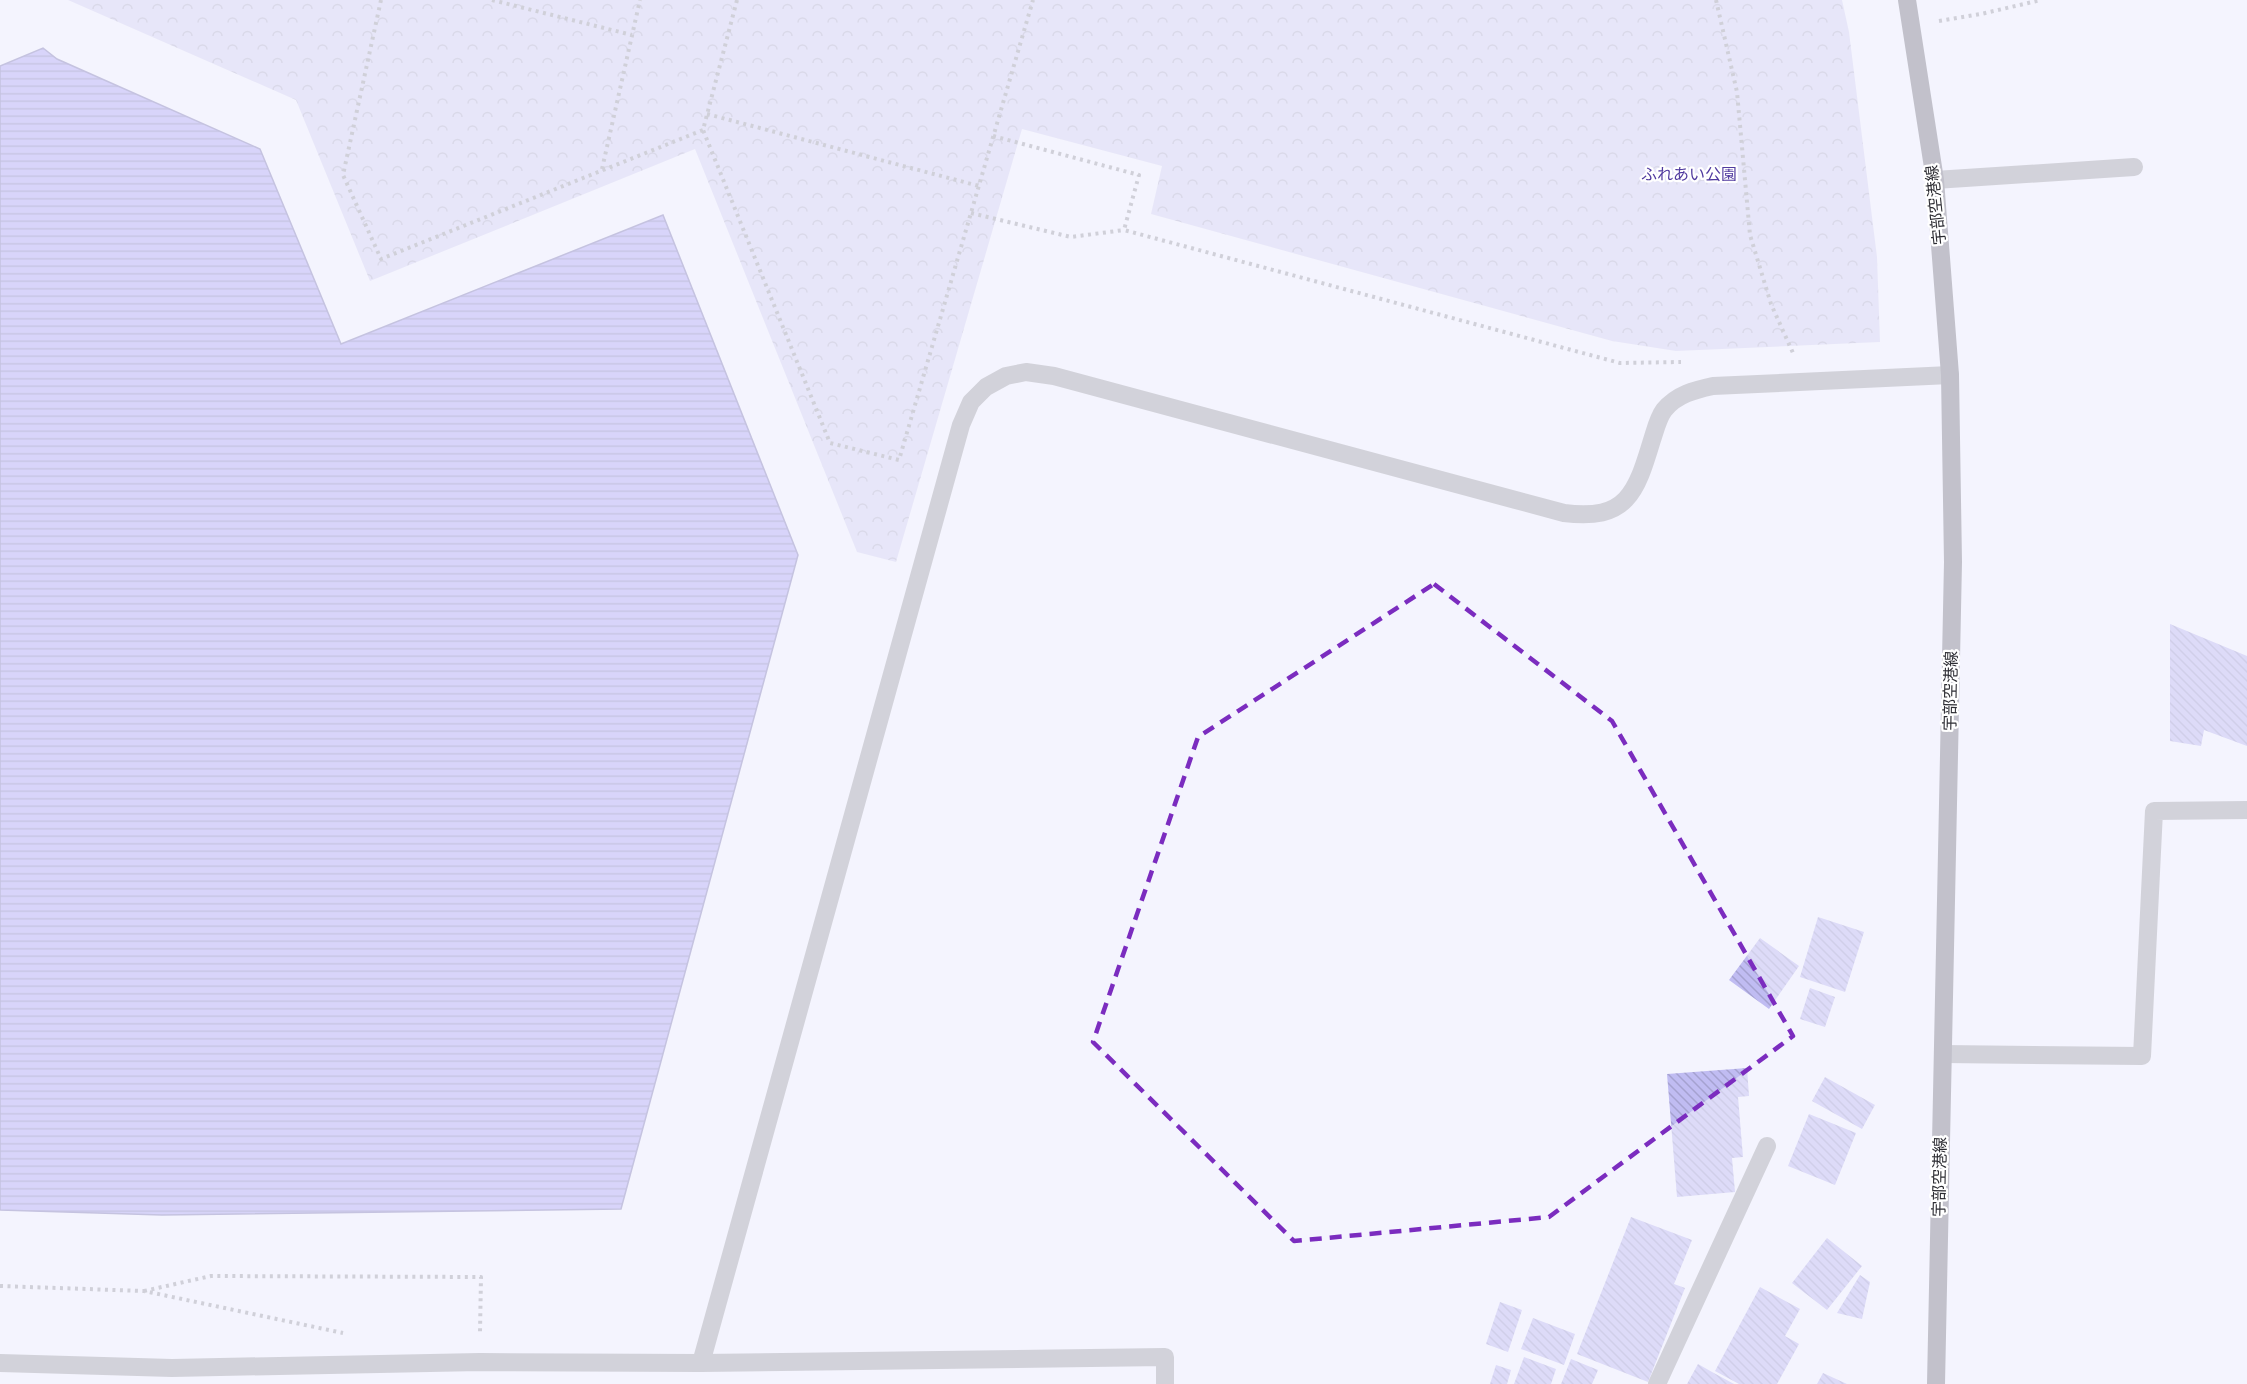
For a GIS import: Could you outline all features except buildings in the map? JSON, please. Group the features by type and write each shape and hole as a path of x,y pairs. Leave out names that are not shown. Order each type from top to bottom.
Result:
{"main road":[{"name":"宇部空港線","path":"1907,0 1935,180 1950,375 1953,562 1936,1384"}],"street":[{"path":"1935,180 2134,167"},
{"path":"701,1363 961,425 970,402 986,387 1006,376 1026,372 1054,376 1564,513 1585,516 1606,513 1620,504 1632,491 1642,474 1663,411 1675,399 1691,390 1713,386 1950,375"},
{"path":"1943,1054 2142,1056 2154,811 2247,810"},
{"path":"1657,1384 1767,1146"},
{"path":"0,1363 172,1368 480,1362 701,1363 1165,1357 1165,1384"}],"path":[{"path":"381,0 343,175 381,259 703,130"},
{"path":"492,0 632,35"},
{"path":"602,170 640,0"},
{"path":"737,0 703,130 830,443 899,460 1033,0"},
{"path":"1716,0 1737,92 1750,235 1771,304 1794,356 1783,357"},
{"path":"1912,26 2041,0"},
{"path":"707,114 979,186"},
{"path":"993,136 1139,175 1124,230"},
{"path":"971,213 1071,237 1124,230 1620,363 1689,362"},
{"path":"144,1291 211,1276 481,1276 480,1362"},
{"path":"0,1286 144,1291 352,1335"}],"highlighted area":[{"path":"1434,584 1612,721 1793,1036 1549,1217 1294,1241 1093,1042 1198,737"}],"green space":[{"name":"ふれあい公園","path":"68,0 1842,0 1849,32 1877,257 1880,342 1676,351 1612,341 1151,214 1162,166 1022,129 896,562 857,552 695,149 370,281 296,100"}],"shaded area":[{"path":"43,48 57,59 260,149 341,344 663,215 798,555 621,1209 162,1215 0,1210 0,66"}]}
